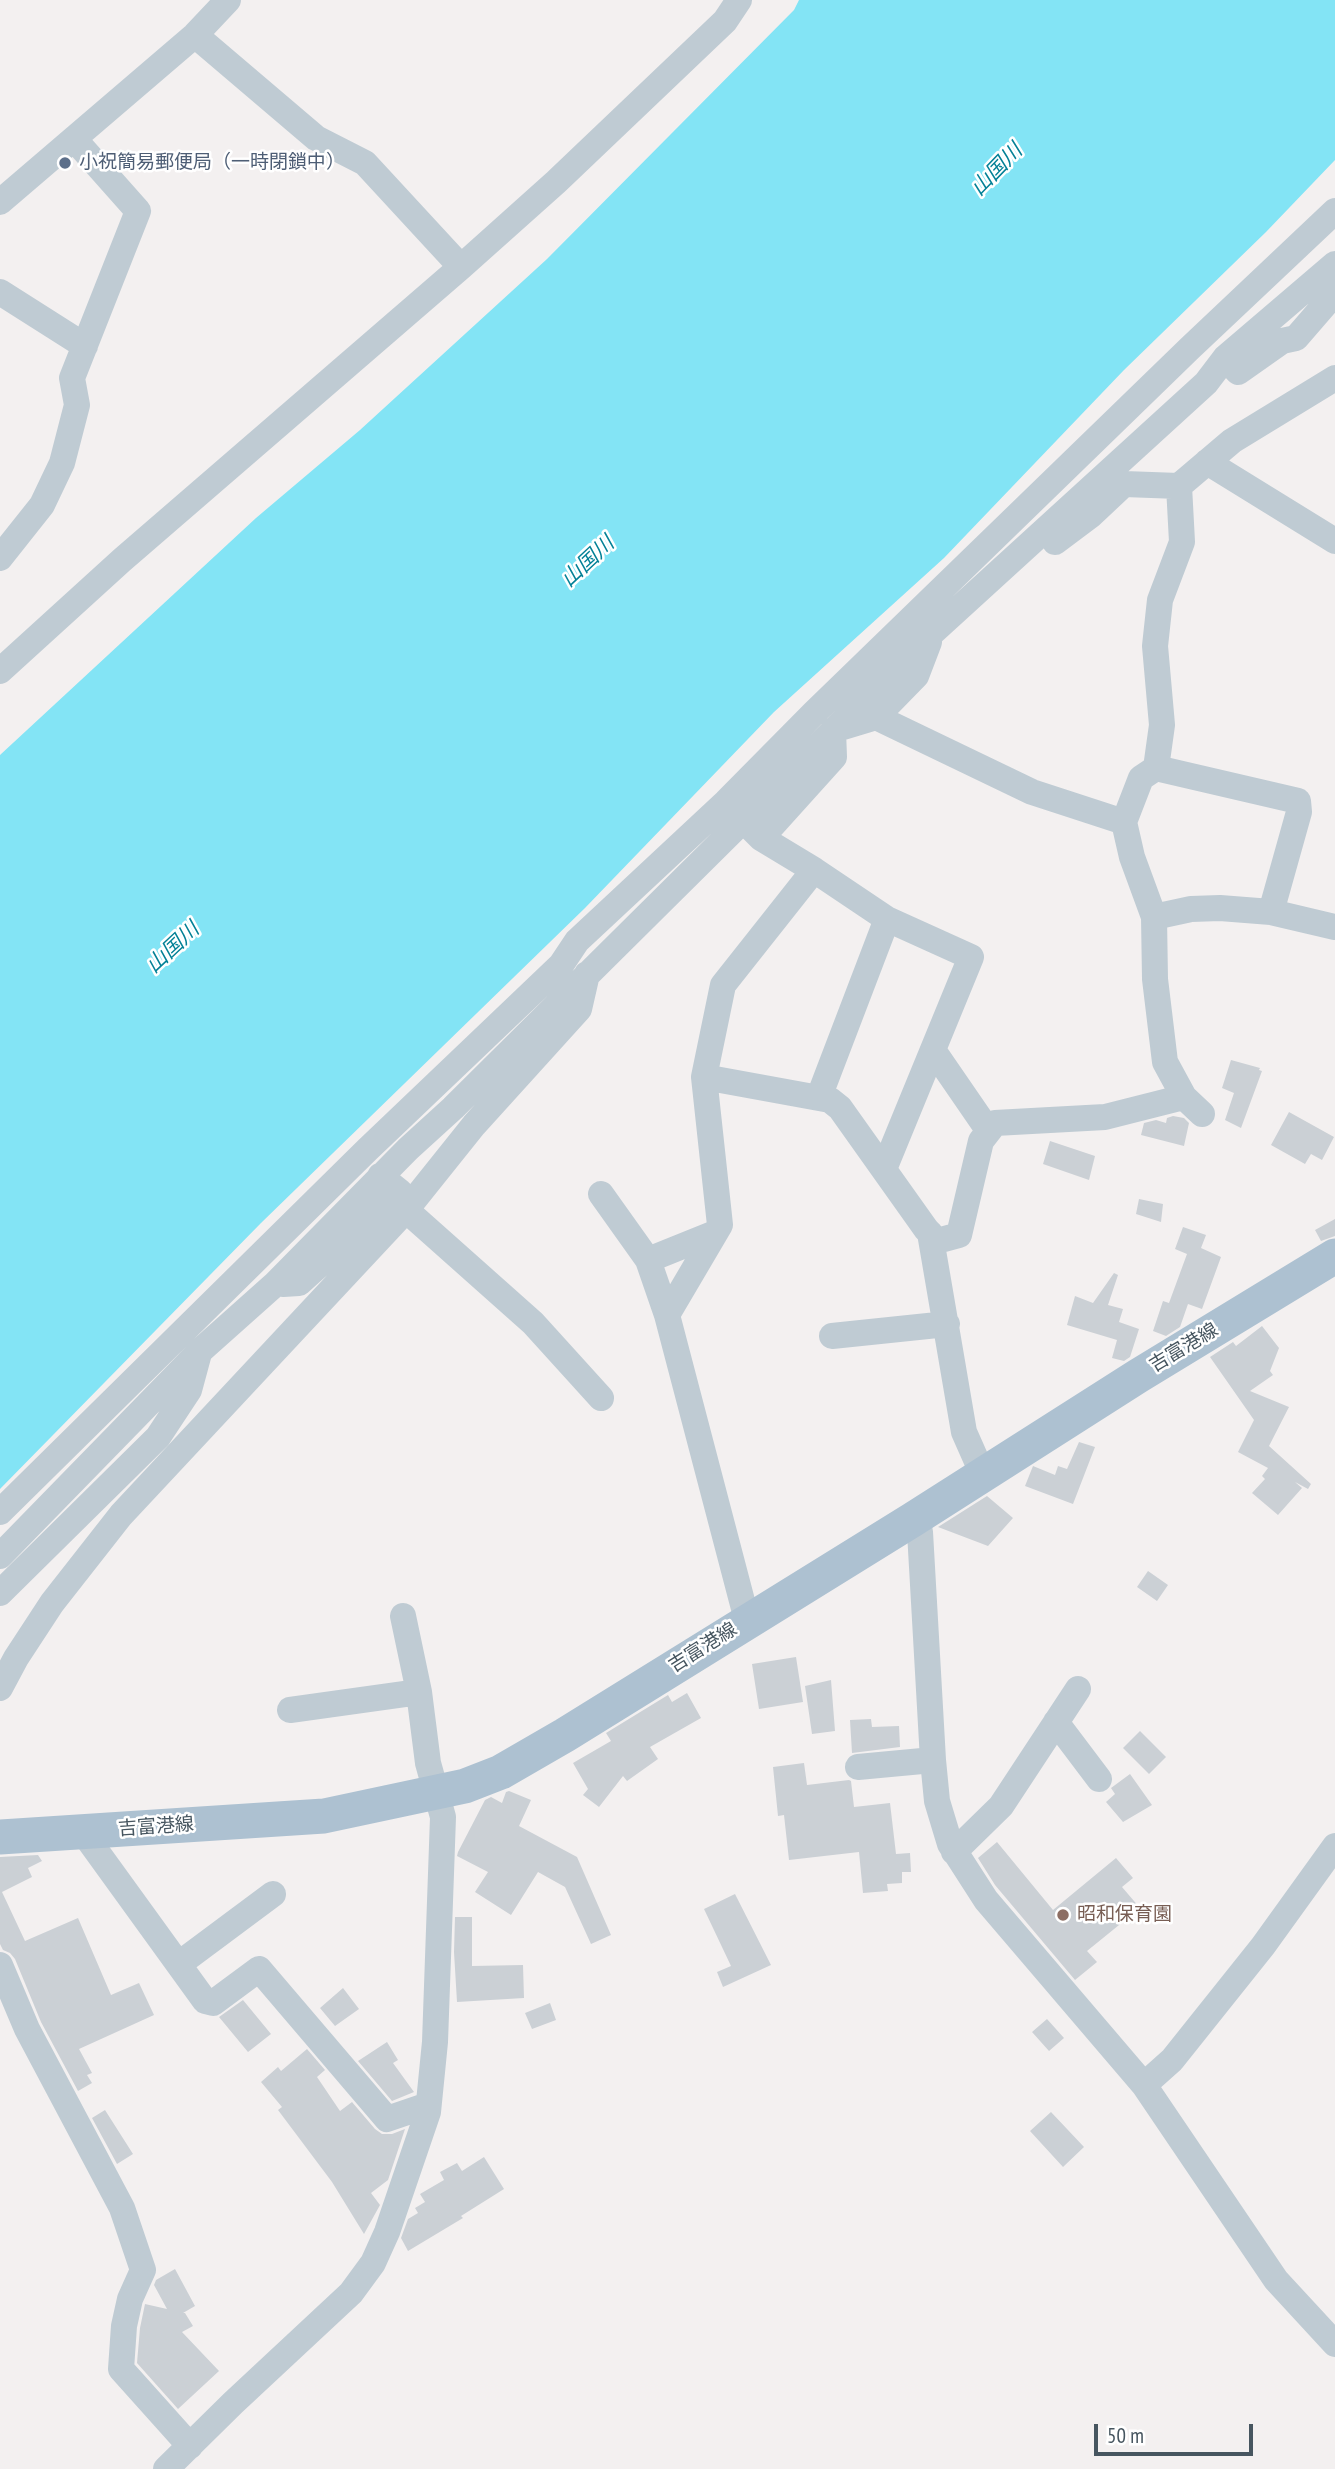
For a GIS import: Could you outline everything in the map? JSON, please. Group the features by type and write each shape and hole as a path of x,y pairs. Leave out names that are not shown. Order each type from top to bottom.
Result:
{"main road":[{"name":"吉富港線","path":"0,1837 324,1816 465,1786 500,1772 912,1520 1138,1376 1335,1256"}],"street":[{"path":"0,202 195,35 228,0"},
{"path":"0,671 122,560 556,182 715,31 739,0"},
{"path":"195,35 316,138 365,163 461,267"},
{"path":"0,558 42,505 62,463 77,405 72,378 138,211 75,140"},
{"path":"0,1688 51,1603 121,1515 144,1491 408,1149 453,1108 587,973 734,811 1189,348 1335,211"},
{"path":"1279,264 1335,227"},
{"path":"823,722 933,632 999,571 1119,477 1206,383 1225,358 1335,264"},
{"path":"0,292 85,346"},
{"path":"1225,358 1238,372 1282,341 1296,338 1335,293"},
{"path":"1189,348 1206,383"},
{"path":"1119,477 1179,486 1232,441 1335,379"},
{"path":"1207,462 1335,541"},
{"path":"1156,768 1162,725 1155,646 1160,600 1182,542 1179,486"},
{"path":"876,718 916,676 933,632"},
{"path":"823,722 876,718 1032,792 1124,822"},
{"path":"761,838 834,757 823,722"},
{"path":"704,1077 830,1100 840,1108 937,1241 959,1235 981,1141 995,1123 1105,1117 1193,1106 1166,1062 1155,979 1154,917 1130,850 1124,822 1141,778 1156,768 1297,801 1299,811 1271,912"},
{"path":"734,811 761,838 887,919 971,957 884,1169"},
{"path":"0,1512 200,1351 274,1285 387,1177 561,965 577,941 671,853 734,811"},
{"path":"0,1518 11,1513 130,1407 262,1256 474,1125 579,1009 587,973 598,942 671,853"},
{"path":"667,1315 720,1225 704,1077 723,985 814,870"},
{"path":"1154,917 1210,908 1271,912 1335,927"},
{"path":"820,1097 887,919"},
{"path":"933,1050 988,1130"},
{"path":"387,1177 533,1323 601,1398"},
{"path":"600,1194 648,1260 667,1315 747,1620"},
{"path":"648,1260 715,1233"},
{"path":"930,1233 964,1432 983,1475"},
{"path":"262,1256 274,1285"},
{"path":"831,1336 947,1324"},
{"path":"6,1564 123,1474 158,1437 189,1390 200,1351"},
{"path":"0,1593 6,1564 99,1454 130,1407"},
{"path":"99,1454 144,1491"},
{"path":"912,1520 920,1532 937,1801 944,1830 954,1852 986,1900 1144,2085 1276,2280 1335,2344"},
{"path":"166,2469 351,2293 373,2263 399,2201 428,2105 435,2042 443,1817 428,1763 419,1692 403,1616"},
{"path":"954,1852 1001,1806 1078,1689"},
{"path":"290,1710 419,1692"},
{"path":"1056,1722 1099,1779"},
{"path":"858,1767 933,1760"},
{"path":"82,1832 205,2001 213,2003 259,1969 387,2119 428,2105"},
{"path":"1144,2085 1172,2060 1222,1998 1335,1846"},
{"path":"178,1964 273,1894"},
{"path":"0,1965 27,2029 122,2208 143,2270 130,2300 124,2326 121,2369 190,2446"}],"water":[{"name":"山国川","path":"799,0 1335,0 1335,160 1266,232 1124,370 944,558 774,712 585,908 261,1223 0,1489 0,755 256,518 360,430 547,259 794,10"}],"building":[{"path":"1231,1060 1260,1068 1262,1071 1241,1128 1225,1120 1234,1093 1222,1088"},
{"path":"1289,1112 1334,1137 1322,1160 1311,1154 1305,1164 1271,1145"},
{"path":"1167,1118 1184,1118 1189,1123 1184,1146 1141,1135 1144,1123 1156,1120 1166,1123"},
{"path":"1050,1141 1095,1156 1089,1180 1043,1164"},
{"path":"1139,1199 1163,1204 1161,1222 1136,1214"},
{"path":"1335,1219 1335,1236 1321,1241 1315,1230"},
{"path":"1183,1227 1206,1235 1201,1248 1221,1257 1202,1309 1188,1304 1180,1327 1166,1336 1153,1331 1163,1301 1169,1303 1187,1254 1175,1249"},
{"path":"1114,1273 1118,1275 1108,1305 1123,1309 1119,1322 1139,1329 1130,1357 1124,1361 1112,1358 1117,1340 1067,1325 1075,1296 1093,1303"},
{"path":"1262,1326 1279,1348 1270,1371 1273,1375 1250,1391 1289,1407 1269,1446 1311,1484 1308,1489 1295,1482 1302,1488 1278,1515 1252,1493 1265,1479 1262,1476 1268,1468 1238,1452 1254,1420 1210,1357 1233,1342 1236,1346"},
{"path":"1079,1442 1095,1447 1073,1504 1025,1486 1033,1466 1055,1475 1058,1466 1067,1469"},
{"path":"987,1496 1013,1518 988,1546 938,1527"},
{"path":"1148,1571 1168,1585 1157,1601 1137,1587"},
{"path":"796,1657 803,1702 759,1709 752,1664"},
{"path":"831,1680 835,1731 812,1734 805,1686"},
{"path":"687,1693 701,1718 650,1747 658,1759 627,1781 623,1776 599,1807 583,1795 588,1789 573,1763 611,1741 606,1733 668,1695 672,1702"},
{"path":"871,1719 872,1727 899,1726 900,1747 852,1753 850,1720"},
{"path":"1140,1731 1166,1757 1149,1774 1123,1748"},
{"path":"804,1763 807,1785 851,1781 854,1807 890,1803 896,1854 910,1853 911,1872 902,1872 902,1883 887,1884 888,1891 863,1893 859,1852 789,1860 784,1815 778,1816 773,1767"},
{"path":"1130,1774 1152,1805 1123,1822 1106,1802 1115,1794 1111,1788"},
{"path":"509,1791 531,1800 519,1826 577,1857 611,1935 591,1944 565,1887 538,1872 511,1915 475,1892 488,1872 457,1856 458,1852 485,1800 491,1797 502,1803"},
{"path":"997,1842 1053,1910 1116,1858 1133,1878 1122,1887 1140,1908 1087,1951 1097,1962 1075,1980 995,1885 978,1858"},
{"path":"38,1855 42,1861 28,1868 32,1877 2,1892 25,1941 78,1918 111,1995 139,1983 154,2015 79,2049 92,2073 87,2075 92,2083 78,2091 41,2022 15,1959 3,1950 0,1944 0,1857"},
{"path":"735,1894 771,1965 723,1987 717,1972 731,1966 704,1909"},
{"path":"455,1917 472,1917 472,1966 523,1965 524,1998 457,2002"},
{"path":"343,1988 359,2009 335,2026 320,2008"},
{"path":"243,2000 271,2034 248,2052 219,2017"},
{"path":"550,2003 556,2020 532,2029 525,2013"},
{"path":"1047,2019 1064,2038 1049,2051 1032,2032"},
{"path":"387,2042 398,2060 393,2063 414,2092 392,2101 358,2061"},
{"path":"307,2049 325,2070 317,2077 340,2111 352,2102 382,2134 392,2134 405,2129 388,2180 371,2193 380,2205 364,2234 332,2182 278,2110 282,2107 261,2082 278,2067 281,2071"},
{"path":"105,2110 133,2154 117,2164 92,2118"},
{"path":"1051,2112 1084,2147 1063,2167 1030,2131"},
{"path":"484,2157 504,2189 461,2216 463,2218 408,2251 401,2238 408,2219 418,2213 415,2208 425,2202 420,2194 444,2180 440,2172 457,2163 462,2171"},
{"path":"175,2269 195,2306 183,2313 193,2326 182,2332 219,2371 178,2409 137,2363 145,2304 167,2309 154,2285 156,2280"}],"place":[{"name":"小祝簡易郵便局（一時閉鎖中）","path":"65,163"},
{"name":"昭和保育園","path":"1063,1915"}]}
